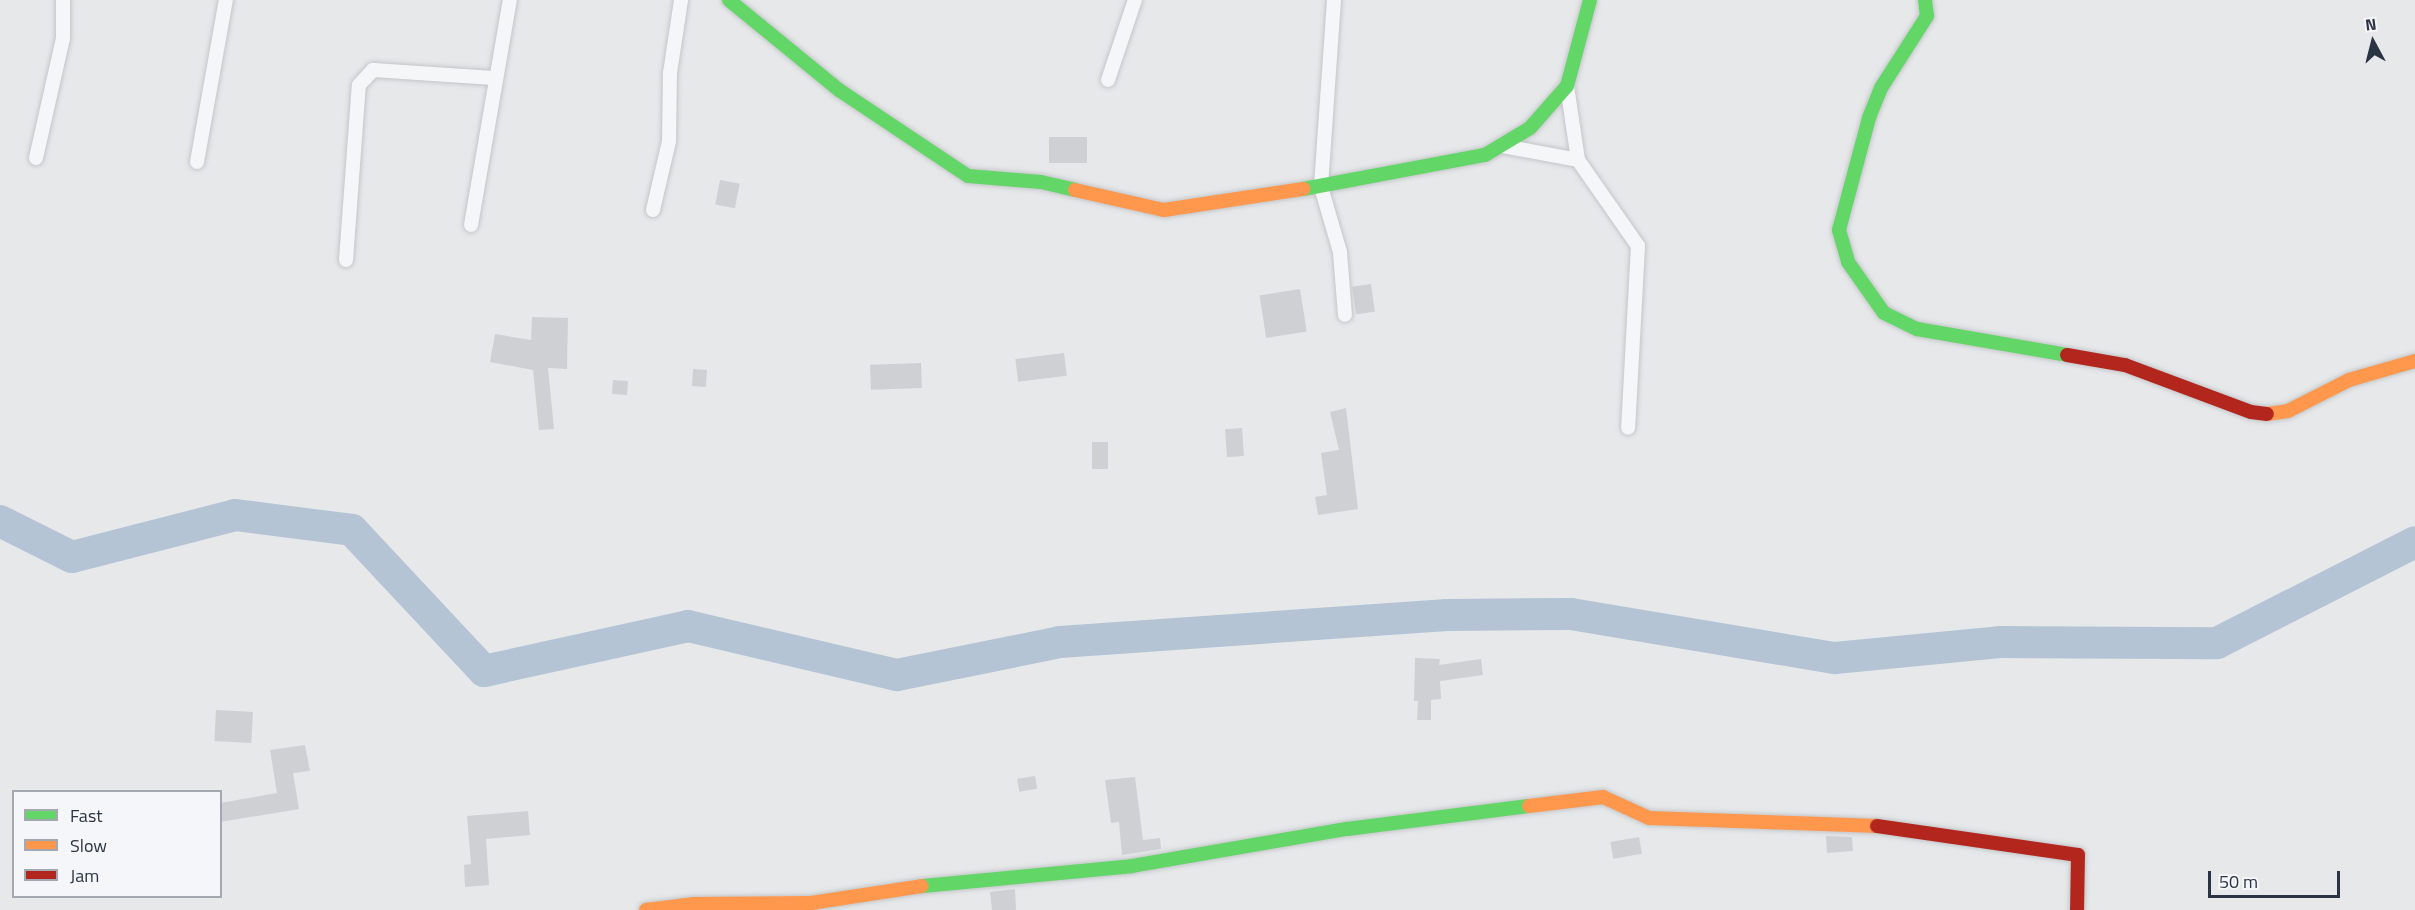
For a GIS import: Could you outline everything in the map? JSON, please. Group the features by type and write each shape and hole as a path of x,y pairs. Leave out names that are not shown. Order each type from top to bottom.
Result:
{"street":[{"path":"36,158 63,38 63,0"},
{"path":"197,162 226,0"},
{"path":"471,225 494,78 510,0"},
{"path":"653,210 669,141 669,73 681,0"},
{"path":"729,0 839,90 952,166 981,180 1041,182 1164,210 1462,161 1503,146 1530,128 1567,86"},
{"path":"1108,80 1135,0"},
{"path":"1334,0 1321,186 1340,252 1345,315"},
{"path":"1590,0 1567,86 1578,160 1638,246 1628,428"},
{"path":"1925,0 1928,2 1927,16 1881,87 1869,118 1839,230 1848,262 1884,313 1917,329 2125,365 2251,412 2266,414 2289,411 2349,380 2415,361"},
{"path":"346,260 358,86 373,70 494,78"},
{"path":"1503,146 1578,160"},
{"path":"646,910 695,904 811,903 872,891 1132,866 1347,829 1603,797 1649,818 1882,826 2078,855 2077,910"}],"building":[{"path":"1049,137 1087,137 1087,163 1049,163"},
{"path":"720,180 740,184 735,208 715,205"},
{"path":"1371,284 1375,312 1356,314 1352,287"},
{"path":"1300,289 1307,331 1266,338 1260,295"},
{"path":"532,317 568,318 567,369 548,368 554,429 539,430 533,370 490,362 495,334 531,340"},
{"path":"1064,353 1067,376 1018,382 1015,359"},
{"path":"921,363 922,388 871,390 870,365"},
{"path":"693,369 707,370 706,387 692,386"},
{"path":"613,380 628,381 627,395 612,394"},
{"path":"1346,408 1358,509 1318,515 1315,497 1327,495 1321,453 1339,450 1330,412"},
{"path":"1242,428 1244,456 1227,457 1225,429"},
{"path":"1092,442 1108,442 1108,469 1092,469"},
{"path":"1415,658 1440,659 1439,665 1481,659 1483,675 1440,681 1441,699 1431,700 1431,720 1417,720 1418,701 1414,701"},
{"path":"216,710 253,712 251,743 214,741"},
{"path":"305,745 310,771 293,773 299,809 222,822 222,803 277,793 270,750"},
{"path":"1035,776 1037,789 1019,792 1017,779"},
{"path":"1135,777 1143,840 1160,838 1161,849 1122,855 1119,822 1111,823 1105,780"},
{"path":"528,811 530,835 486,839 489,885 465,887 464,865 471,864 467,816"},
{"path":"1826,836 1852,837 1853,851 1827,853"},
{"path":"1639,837 1642,854 1613,859 1610,842"},
{"path":"1015,889 1016,910 992,910 990,892"}],"waterway":[{"path":"0,521 72,557 235,515 352,530 484,671 688,626 897,675 1060,642 1447,615 1571,614 1835,658 2002,642 2217,643 2415,542"}],"traffic: fast":[{"path":"729,0 839,90 968,176 1041,182 1075,190"},
{"path":"1303,189 1485,155 1530,128 1567,86 1590,0"},
{"path":"1925,0 1927,16 1881,88 1869,118 1839,230 1848,262 1884,313 1917,329 2067,355"},
{"path":"922,886 1132,866 1347,829 1529,806"}],"traffic: slow":[{"path":"1075,190 1164,210 1303,189"},
{"path":"2267,414 2288,411 2349,380 2415,361"},
{"path":"1529,806 1603,797 1649,818 1877,826"},
{"path":"646,910 695,904 811,903 922,886"}],"traffic: jam":[{"path":"2067,355 2125,365 2251,412 2267,414"},
{"path":"1877,826 2078,855 2077,910"}]}
